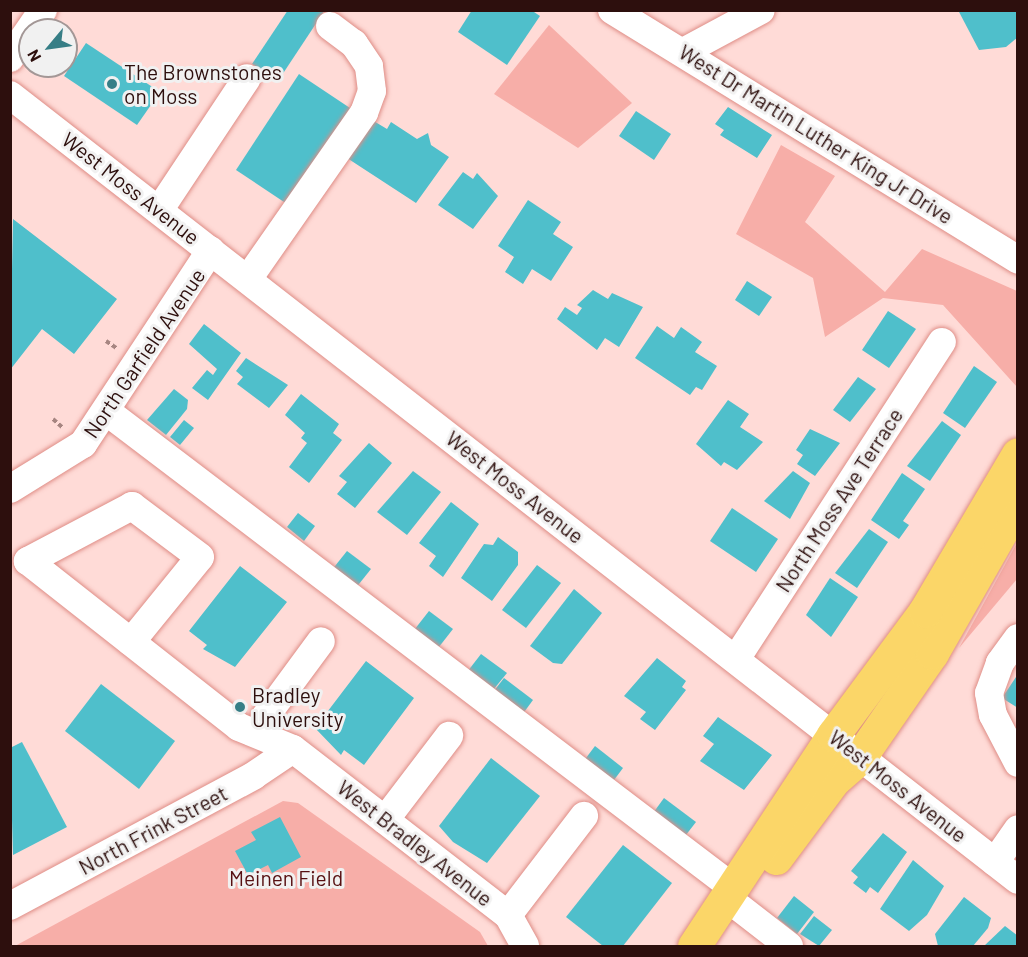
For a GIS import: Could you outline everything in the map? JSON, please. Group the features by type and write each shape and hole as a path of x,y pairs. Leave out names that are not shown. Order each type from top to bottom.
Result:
{"main road":[{"path":"711,946 736,897 833,735 925,611 1017,454"},
{"path":"694,946 834,780 860,757 943,637 1017,502"}],"street":[{"path":"10,58 43,10"},
{"name":"West Dr Martin Luther King Jr Drive","path":"612,10 685,51 1017,260"},
{"path":"685,51 761,10"},
{"path":"248,279 364,113 372,91 369,66 354,44 330,26"},
{"path":"160,209 247,78"},
{"name":"West Moss Avenue","path":"10,95 160,209 1017,880"},
{"name":"North Garfield Avenue","path":"10,489 75,453 106,411 211,250"},
{"name":"North Moss Ave Terrace","path":"736,659 942,342"},
{"path":"106,411 736,897 789,946"},
{"name":"West Bradley Avenue","path":"131,642 200,557 132,506 28,561 239,727 293,749 508,915 525,946"},
{"path":"1017,638 999,663 989,693 993,715 1017,763"},
{"path":"263,736 265,717 321,641"},
{"path":"385,820 449,736"},
{"name":"North Frink Street","path":"10,906 253,776 293,749"},
{"path":"508,915 584,816"},
{"path":"995,862 1017,829"}],"path":[{"path":"106,341 116,347"},
{"path":"53,419 62,427"}],"green space":[{"path":"549,25 632,103 578,148 494,94"},
{"path":"781,145 835,176 805,222 885,292 922,249 1017,291 1017,387 943,305 883,298 825,337 813,278 736,234"},
{"path":"1017,543 1017,579 959,648"},
{"name":"Meinen Field","path":"283,801 298,803 480,932 488,946 15,946"}],"building":[{"path":"288,10 325,10 278,81 252,64"},
{"path":"472,10 531,10 540,16 507,65 458,32"},
{"path":"958,10 1016,10 1018,37 1006,47 979,50"},
{"name":"The Brownstones on Moss","path":"86,43 160,92 137,125 67,78 78,78 78,55"},
{"path":"299,74 350,108 287,204 236,170"},
{"path":"728,107 772,135 757,158 720,135 724,130 715,124"},
{"path":"636,111 671,134 654,160 619,136"},
{"path":"372,120 387,129 391,122 417,139 428,133 431,145 449,157 416,203 347,158"},
{"path":"463,172 473,179 477,173 498,196 473,229 438,205"},
{"path":"528,200 561,222 553,234 573,247 551,281 532,269 523,284 505,272 514,257 498,246"},
{"path":"13,219 117,299 74,354 42,329 10,370"},
{"path":"747,281 772,297 759,316 735,300"},
{"path":"593,290 608,299 612,293 643,307 619,347 605,338 597,350 557,319 565,307 577,315 582,308 577,305"},
{"path":"888,311 916,329 889,368 862,350"},
{"path":"204,324 241,353 208,400 192,388 207,370 213,375 217,369 189,344"},
{"path":"657,326 674,338 681,327 702,342 695,352 717,366 702,390 696,387 690,395 635,358"},
{"path":"246,358 288,385 269,408 237,384 243,377 236,371"},
{"path":"974,366 997,382 965,428 943,413"},
{"path":"858,377 876,389 850,422 833,410"},
{"path":"174,389 188,400 187,409 166,435 147,420"},
{"path":"301,394 339,424 333,433 342,440 309,483 289,467 307,443 301,438 305,433 285,415"},
{"path":"728,400 749,414 740,427 763,442 737,470 724,462 721,466 696,444"},
{"path":"184,420 194,428 180,445 170,437"},
{"path":"942,421 961,435 930,481 907,466"},
{"path":"810,429 840,443 815,476 797,464 803,455 796,450"},
{"path":"369,443 392,463 355,508 337,494 347,482 339,476"},
{"path":"413,471 441,492 407,535 377,512"},
{"path":"793,471 810,483 790,519 764,501"},
{"path":"902,473 925,489 903,521 909,525 899,539 871,520"},
{"path":"451,502 479,524 443,577 429,566 436,556 419,543"},
{"path":"732,508 778,539 756,572 710,541"},
{"path":"298,513 315,526 304,541 287,527"},
{"path":"869,529 888,542 857,588 835,573"},
{"path":"498,537 518,552 518,565 492,601 461,578 484,544 493,545"},
{"path":"347,551 371,569 355,589 331,571"},
{"path":"537,565 561,583 526,628 502,610"},
{"path":"240,566 287,602 235,667 203,649 207,645 189,631"},
{"path":"830,578 858,597 831,637 806,615"},
{"path":"574,589 602,613 562,664 553,663 530,646"},
{"path":"429,611 453,629 435,652 411,634"},
{"path":"481,654 507,673 489,695 464,676"},
{"path":"657,658 686,681 682,687 686,690 655,730 640,719 646,712 624,696"},
{"path":"366,661 414,698 364,765 344,750 341,755 315,728"},
{"path":"1018,674 1018,708 1002,698"},
{"path":"504,678 533,700 519,719 490,696"},
{"path":"101,684 175,741 139,789 65,731"},
{"path":"718,717 772,755 744,790 700,761 714,744 703,736"},
{"path":"22,742 67,827 13,855 10,748"},
{"path":"595,746 623,768 608,788 580,766"},
{"path":"491,758 540,796 487,863 453,842 439,826"},
{"path":"664,798 696,822 679,844 648,820"},
{"path":"280,817 301,857 272,873 268,865 248,875 235,851 256,840 251,832"},
{"path":"883,833 907,852 878,893 870,887 866,893 853,883 858,877 851,871"},
{"path":"623,845 672,883 623,946 603,946 566,917"},
{"path":"913,860 944,886 927,915 909,931 880,909"},
{"path":"794,896 814,912 797,934 777,918"},
{"path":"964,897 991,918 988,928 973,946 938,946 935,934"},
{"path":"814,916 832,930 819,946 800,934"},
{"path":"1005,926 1018,936 1018,946 984,946"}],"place":[{"name":"The Brownstones on Moss","path":"112,84"},
{"name":"Bradley University","path":"240,707"}]}
